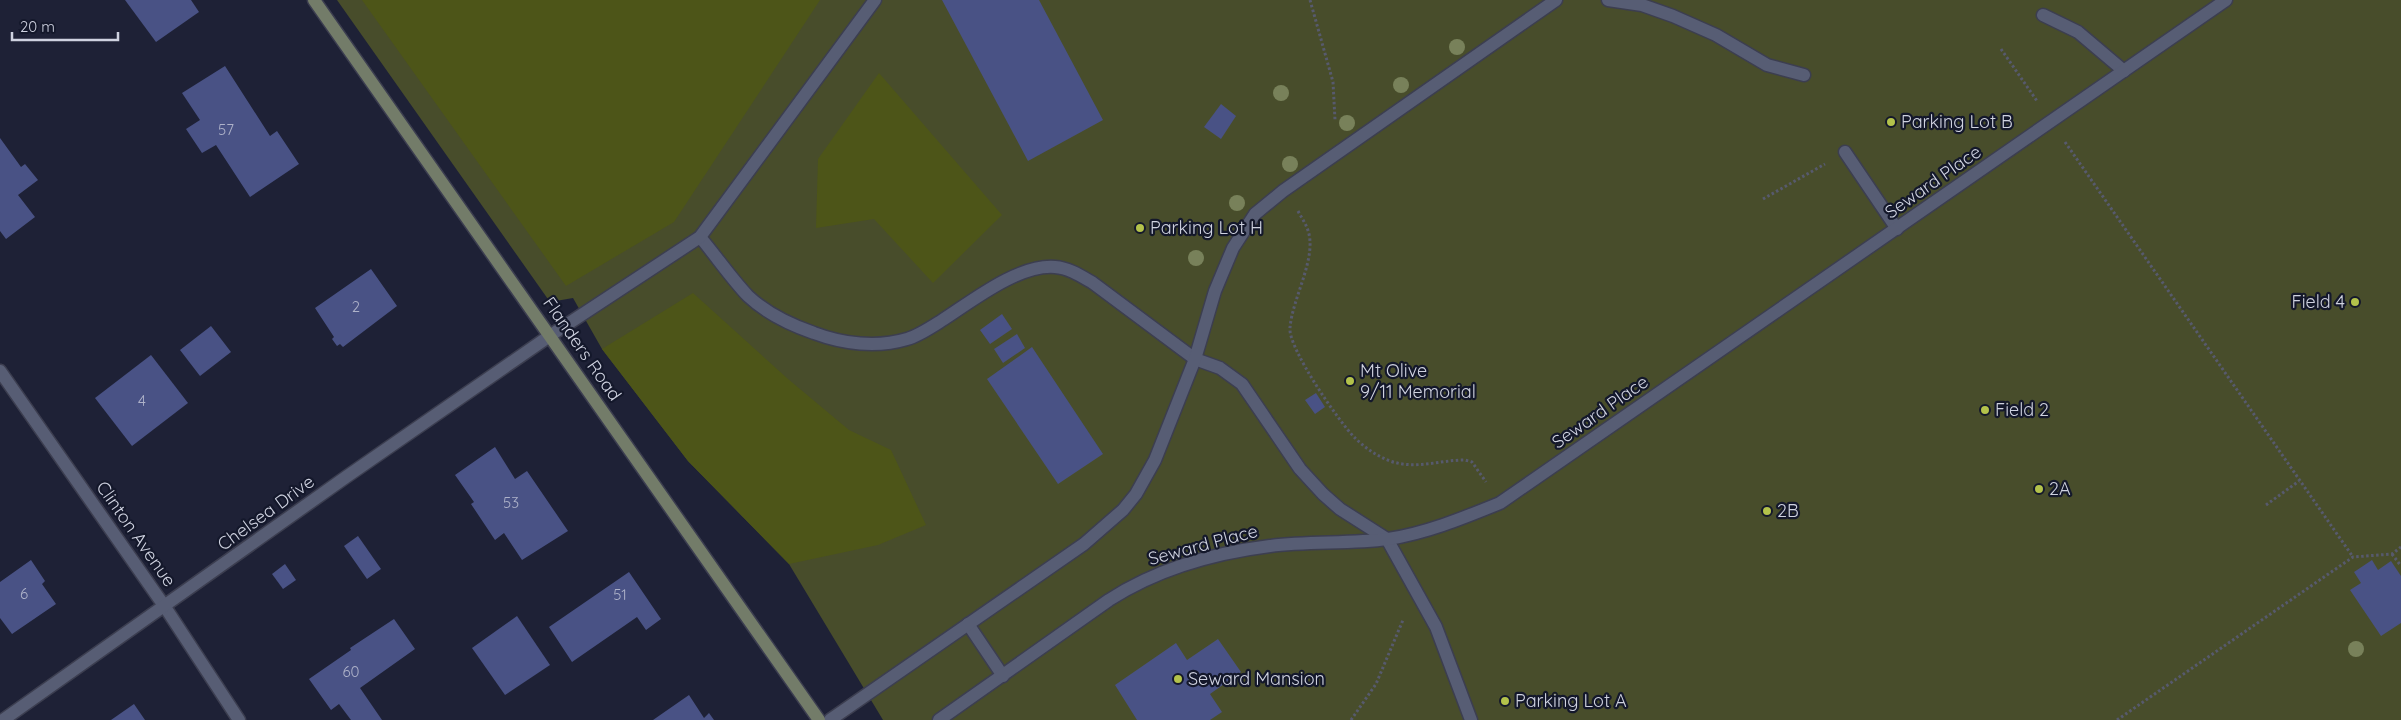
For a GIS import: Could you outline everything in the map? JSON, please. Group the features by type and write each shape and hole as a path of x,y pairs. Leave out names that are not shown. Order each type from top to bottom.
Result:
{"main road":[{"name":"Flanders Road","path":"314,0 551,335 819,720"}],"street":[{"path":"875,0 700,237 749,296 772,314 797,327 825,337 862,344 878,344 908,339 1020,272 1038,267 1056,267 1075,272 1093,283 1195,359 1220,368 1242,384 1300,469 1323,494 1340,509 1387,539 1444,646 1471,720"},
{"path":"830,720 1091,540 1123,510 1136,494 1155,460 1195,359 1223,269 1242,231 1255,214 1283,191 1556,0"},
{"path":"1608,0 1642,5 1673,16 1716,35 1767,65 1804,75"},
{"name":"Seward Place","path":"939,720 1133,584 1159,572 1226,554 1271,546 1387,539 1426,531 1500,503 2226,0"},
{"path":"2043,15 2078,32 2124,71"},
{"path":"1845,152 1897,228"},
{"name":"Chelsea Drive","path":"3,720 346,477 551,335 700,237"},
{"name":"Clinton Avenue","path":"0,371 165,606 239,720"},
{"path":"968,624 1003,676"}],"path":[{"path":"1310,0 1333,82 1336,120"},
{"path":"2001,49 2040,106"},
{"path":"2063,138 2354,558"},
{"path":"1763,199 1845,152"},
{"path":"1296,208 1308,229 1310,250 1292,310 1289,330 1293,344 1332,407 1355,438 1371,452 1391,461 1412,466 1465,460 1472,462 1487,484"},
{"path":"2266,505 2299,481"},
{"path":"2117,720 2354,558 2392,554 2401,547"},
{"path":"2392,554 2401,566"},
{"path":"1351,720 1376,684 1416,592"}],"green space":[{"path":"337,0 2401,0 2401,720 883,720 789,564 688,461 602,349 573,298 550,302"},
{"path":"362,0 820,0 674,222 566,286"},
{"path":"879,73 1002,215 933,283 874,219 816,228 818,159"},
{"path":"693,293 788,379 849,430 891,450 926,525 878,545 789,564 688,461 602,349"}],"building":[{"path":"125,0 191,0 199,12 156,42"},
{"path":"942,0 1039,0 1103,120 1028,161"},
{"path":"225,66 270,136 277,131 299,164 250,197 216,145 202,153 186,129 200,120 182,93"},
{"path":"1221,104 1236,116 1221,139 1204,127"},
{"path":"0,138 21,167 25,164 38,180 18,195 35,217 6,239 0,231"},
{"path":"371,269 397,306 343,347 340,344 337,346 332,339 334,337 315,308"},
{"path":"1002,314 1012,329 990,344 980,330"},
{"path":"211,326 231,352 200,376 180,350"},
{"path":"1017,334 1025,348 1003,363 994,349"},
{"path":"1032,347 1103,454 1058,484 987,379"},
{"path":"151,355 188,403 132,446 95,398"},
{"path":"1316,393 1325,407 1315,414 1305,400"},
{"path":"495,447 515,479 527,471 568,531 522,560 504,533 495,540 471,504 474,502 455,475"},
{"path":"358,536 381,569 367,579 344,546"},
{"path":"31,560 45,581 42,584 56,604 12,634 0,618 0,582"},
{"path":"2372,560 2378,570 2391,561 2401,576 2401,623 2381,636 2350,590 2361,583 2354,572"},
{"path":"285,564 296,580 283,589 272,574"},
{"path":"629,572 661,619 646,630 637,617 572,662 549,627"},
{"path":"517,616 550,665 505,695 472,648"},
{"path":"394,619 415,649 360,688 382,720 351,720 339,704 331,710 309,679 351,650 350,648"},
{"name":"Seward Mansion","path":"1218,639 1241,672 1210,694 1222,712 1210,720 1137,720 1115,685 1176,643 1187,660"},
{"path":"689,695 704,718 709,713 714,720 653,720"},
{"path":"134,704 145,720 111,720"}],"place":[{"name":"Parking Lot B","path":"1891,122"},
{"name":"Parking Lot H","path":"1140,228"},
{"name":"Field 4","path":"2355,302"},
{"name":"Mt Olive 9/11 Memorial","path":"1350,381"},
{"name":"Field 2","path":"1985,410"},
{"name":"2A","path":"2039,489"},
{"name":"2B","path":"1767,511"},
{"name":"Seward Mansion","path":"1178,679"},
{"name":"Parking Lot A","path":"1505,701"}]}
